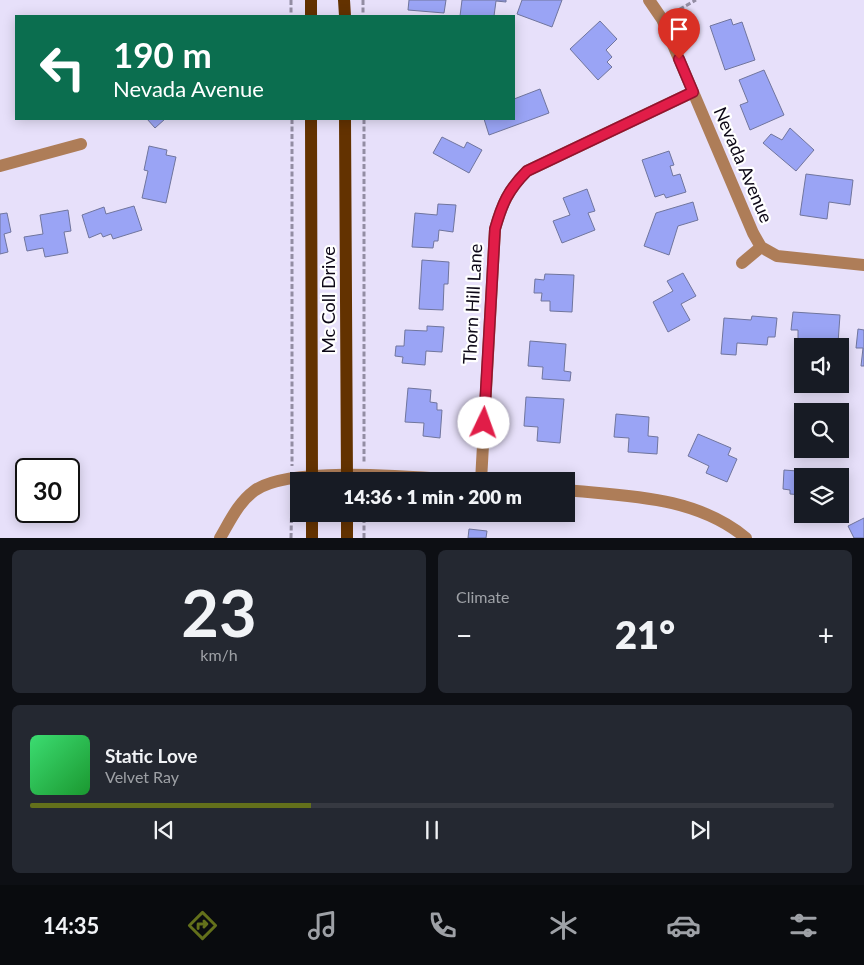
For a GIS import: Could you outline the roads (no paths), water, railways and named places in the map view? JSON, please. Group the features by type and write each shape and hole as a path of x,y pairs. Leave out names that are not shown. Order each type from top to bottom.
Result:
{"main road":[{"path":"311,0 311,15"},
{"path":"344,0 344,15"},
{"name":"Mc Coll Drive","path":"311,120 312,472"},
{"name":"Mc Coll Drive","path":"345,120 347,472"},
{"path":"312,522 312,538"},
{"path":"347,522 347,538"}],"street":[{"name":"Nevada Avenue","path":"648,0 662,19 753,233 761,247 777,256 864,265"},
{"name":"Thorn Hill Lane","path":"482,472 495,229 502,205 513,185 527,171 693,92"},
{"path":"0,166 81,144"},
{"path":"742,263 761,247"},
{"path":"220,538 245,498 255,490 275,482 290,480"},
{"path":"575,491 643,498 687,507 706,513 735,529 746,538"}]}
